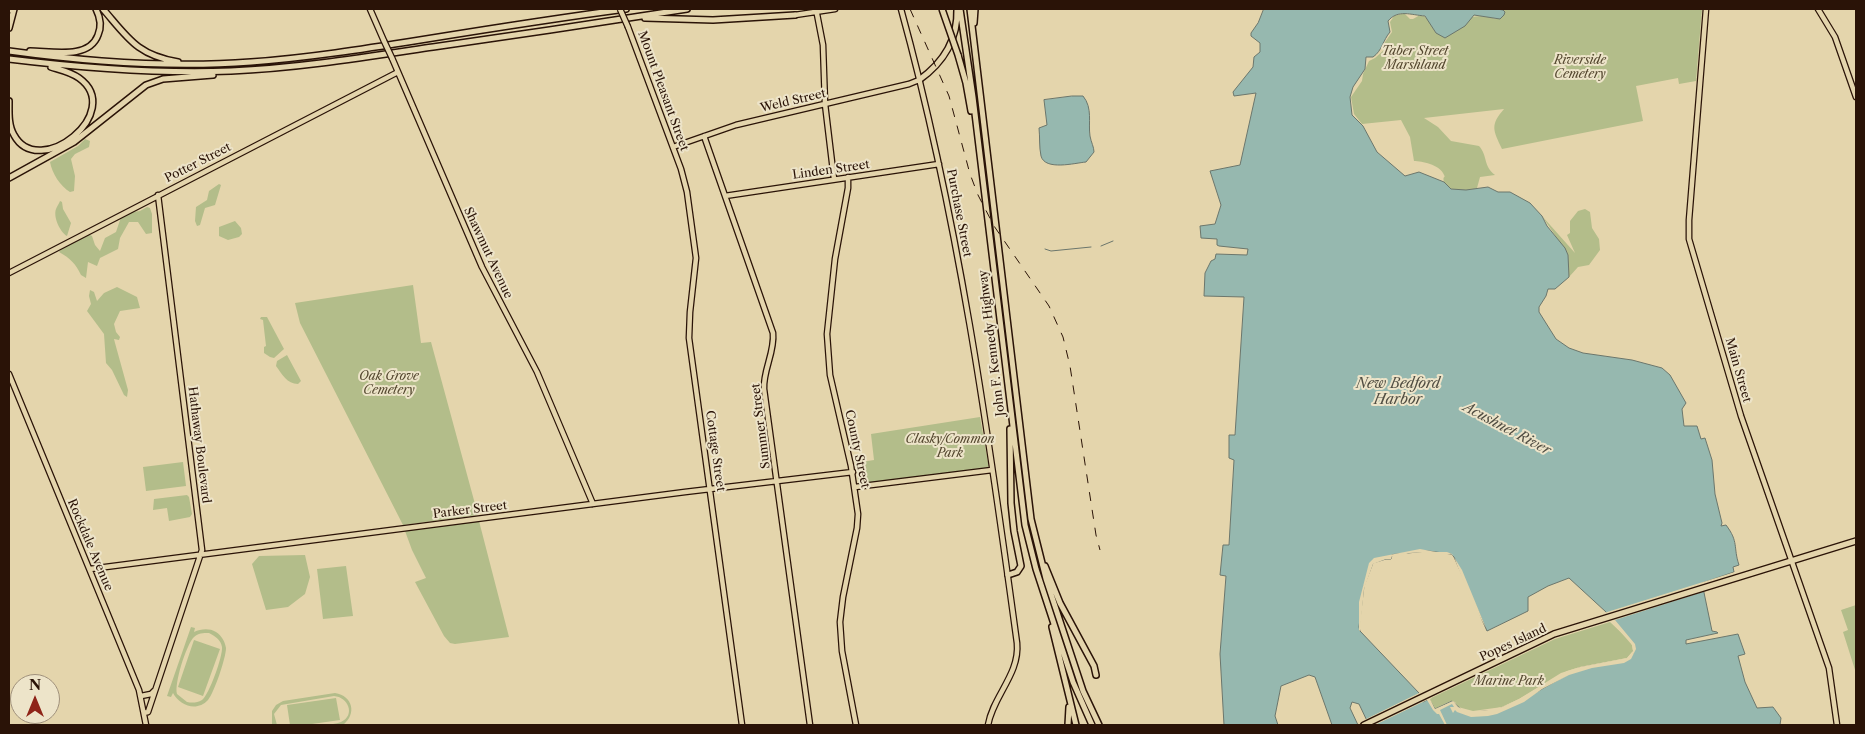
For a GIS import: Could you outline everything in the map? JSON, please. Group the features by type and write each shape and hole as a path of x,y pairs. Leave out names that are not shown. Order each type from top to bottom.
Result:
{"highway":[{"path":"9,28 14,9"},
{"path":"14,51 71,52 88,47 96,40 100,29 100,19 96,9"},
{"path":"103,9 132,43 144,52 172,61 206,64"},
{"path":"14,51 95,61 156,64 250,62 304,57 625,9"},
{"path":"9,59 134,71 231,71 284,68 336,62 687,9"},
{"path":"942,9 971,97"},
{"path":"919,80 940,61 950,47 956,27 958,9"},
{"path":"958,9 971,97"},
{"name":"John F. Kennedy Highway","path":"970,9 1028,497 1039,552 1081,686 1099,725"},
{"path":"974,43 975,9"},
{"path":"629,18 713,20 795,15"},
{"path":"9,101 10,123 13,133 22,144 33,150 46,150 60,146 72,138 86,123 91,115 93,102 91,92 86,85 72,74 36,63"},
{"path":"9,178 74,142 146,85 163,79 231,71"},
{"name":"John F. Kennedy Highway","path":"971,97 1025,525 1036,569 1073,682 1092,725"},
{"path":"1008,575 1018,572 1021,566 1011,503 1010,404"},
{"name":"Popes Island","path":"1364,725 1549,636 1856,541"},
{"path":"1039,552 1060,603 1095,668 1096,675"},
{"path":"1048,605 1076,725"},
{"path":"1068,696 1068,725"}],"main road":[{"name":"Shawmut Avenue","path":"370,9 482,267 537,372 593,504"},
{"name":"Mount Pleasant Street","path":"620,9 684,180"},
{"path":"795,15 816,10 835,9"},
{"name":"Purchase Street","path":"901,9 939,164 962,277 1017,643 1017,655 1013,669 990,716 988,725"},
{"name":"Main Street","path":"1706,9 1688,223 1689,239 1741,416 1830,668 1837,725"},
{"path":"1818,9 1835,36 1856,97"},
{"path":"816,10 823,49 825,104 834,179"},
{"name":"Potter Street","path":"9,273 398,72"},
{"name":"Weld Street","path":"673,147 736,124 909,84 919,80"},
{"name":"Summer Street","path":"704,136 773,333 764,385 810,725"},
{"name":"Linden Street","path":"725,196 939,164"},
{"name":"County Street","path":"848,177 848,188 835,260 827,334 830,375 853,472 858,523 842,596 840,628 842,651 856,725"},
{"name":"Cottage Street","path":"684,180 696,258 689,338 742,725"},
{"name":"Hathaway Boulevard","path":"144,713 148,712 202,554 158,195"},
{"name":"Rockdale Avenue","path":"9,374 141,696 146,725"},
{"path":"855,488 992,470"},
{"name":"Parker Street","path":"90,569 853,472"},
{"path":"141,696 154,692"}],"green space":[{"path":"1497,9 1702,9 1696,81 1679,84 1678,78 1636,86 1643,121 1502,149 1494,128 1497,119 1504,109 1424,118 1438,127 1451,141 1479,146 1484,153 1487,165 1495,175 1480,177 1477,188 1454,190 1446,186 1444,182 1445,176 1441,170 1426,163 1414,161 1410,137 1401,120 1362,124 1354,114 1351,97 1362,81 1369,61 1384,50 1385,42 1392,32 1390,22 1394,16 1404,13 1410,19 1413,19 1420,15 1423,16 1430,22 1436,33 1473,17 1480,16 1496,19 1505,12"},
{"path":"85,139 90,141 89,147 75,154 71,159 75,176 74,191 70,192 57,179 50,162 78,146"},
{"path":"219,184 221,185 215,205 205,208 200,225 197,226 195,221 196,207 207,200 209,191"},
{"path":"60,201 71,223 67,236 60,228 55,216"},
{"path":"147,207 150,208 152,214 152,233 146,234 138,222 129,222 120,238 118,249 100,258 97,266 88,262 86,278 81,275 77,267 67,257 59,252 62,248 88,234 92,236 95,245 100,251 105,238 116,232 121,217 126,213 140,211"},
{"path":"1585,209 1590,212 1592,228 1599,239 1600,250 1589,265 1578,267 1569,277 1567,253 1542,216 1575,253 1567,235 1570,233 1570,221 1578,211"},
{"path":"235,221 241,228 242,234 239,237 228,240 219,236 219,227"},
{"name":"Oak Grove Cemetery","path":"413,285 421,343 431,342 478,515 403,525 300,323 295,303"},
{"path":"117,287 137,297 140,308 120,311 114,324 116,332 120,337 119,340 114,339 128,390 127,397 124,395 112,370 106,363 104,334 87,311 91,304 90,290 94,292 97,301 104,293"},
{"path":"261,317 267,317 284,349 274,358 264,353 264,347 266,346"},
{"path":"287,355 301,381 298,384 288,380 276,366 277,361"},
{"name":"Clasky/Common Park","path":"980,417 989,468 859,484 855,463 874,460 871,434"},
{"path":"183,462 186,486 146,491 143,467"},
{"path":"187,495 192,514 190,517 169,521 167,508 153,510 154,499"},
{"path":"479,521 509,637 455,644 450,643 444,636 415,582 426,578 405,531"},
{"path":"305,555 310,577 305,594 288,607 266,610 252,564 259,556"},
{"path":"346,566 353,616 323,619 317,569"},
{"path":"1856,605 1856,673 1843,632 1848,630 1841,610"},
{"name":"Marine Park","path":"1610,622 1632,645 1633,651 1627,658 1580,667 1561,673 1519,699 1502,707 1473,711 1458,707 1455,702 1451,701 1435,709 1429,699 1555,639"},
{"path":"191,627 195,628 194,632 208,629 222,637 226,648 222,667 208,700 199,706 189,706 176,698 173,693 171,697 167,696","holes":["209,633 219,640 222,647 215,675 202,700 187,702 177,694 179,674 184,656 191,641 196,636"]},
{"path":"194,640 220,649 203,696 178,687"},
{"path":"335,693 346,698 351,706 350,716 343,725 325,725 341,722 348,715 349,711 346,703 339,697 334,696 281,705 274,714 277,725 272,724 272,711 276,705 283,701"},
{"path":"336,698 340,720 290,725 287,705"}],"water":[{"name":"New Bedford Harbor","path":"1264,9 1497,9 1505,12 1500,19 1474,15 1465,26 1445,38 1436,33 1425,16 1400,14 1392,17 1388,21 1390,32 1376,55 1366,57 1365,69 1353,87 1350,97 1352,115 1363,126 1377,152 1405,176 1419,172 1444,182 1451,189 1466,190 1488,187 1498,192 1510,192 1530,203 1542,216 1568,255 1569,277 1555,289 1548,289 1539,307 1539,312 1556,339 1569,348 1583,353 1632,360 1662,368 1670,375 1686,403 1682,409 1684,426 1697,426 1701,439 1705,438 1712,460 1715,494 1722,523 1721,526 1726,525 1733,536 1739,565 1733,567 1734,572 1702,583 1712,631 1718,633 1686,640 1686,644 1738,634 1745,654 1738,656 1745,682 1757,708 1773,707 1781,718 1780,725 1369,725 1359,704 1352,702 1350,708 1358,725 1332,725 1315,677 1309,675 1281,686 1275,716 1278,725 1224,725 1220,654 1226,576 1220,575 1223,545 1229,545 1234,460 1229,458 1229,435 1235,435 1244,297 1204,296 1205,273 1211,261 1215,259 1216,254 1247,255 1248,249 1219,246 1217,245 1217,239 1201,238 1200,226 1215,224 1221,205 1210,171 1240,165 1256,93 1234,96 1233,92 1253,67 1254,57 1260,52 1260,43 1251,36","holes":["1428,551 1451,554 1487,631 1528,611 1528,597 1548,586 1569,578 1606,612 1634,646 1633,654 1628,659 1579,668 1526,698 1494,711 1464,712 1452,701 1435,709 1429,699 1423,702 1419,693 1360,631 1359,627 1364,586 1373,563 1391,559 1392,555"]},
{"path":"1083,96 1088,105 1090,136 1094,152 1086,162 1054,165 1044,161 1041,156 1039,128 1047,125 1044,100"}],"pier":[{"path":"1420,549 1447,552 1452,554 1454,557 1451,554 1409,553 1401,556 1392,556 1391,559 1373,564 1364,589 1360,631 1359,602 1369,563 1374,558"},
{"path":"1454,558 1462,570 1486,628 1470,599"},
{"path":"1735,572 1735,575 1704,584 1706,591 1615,620 1635,644 1636,649 1631,659 1624,663 1592,668 1569,675 1542,689 1524,702 1497,714 1471,717 1455,710 1453,713 1450,707 1454,707 1452,704 1440,710 1447,725 1445,725 1439,714 1433,710 1427,700 1375,725 1366,725 1364,720 1421,692 1424,699 1432,698 1430,699 1435,709 1453,701 1458,707 1467,711 1484,711 1502,707 1519,699 1567,671 1627,658 1633,651 1632,645 1604,613"}],"waterway":[{"path":"1101,246 1113,241"},
{"path":"1045,249 1051,251 1091,247"}],"railway":[{"path":"910,9 949,96 970,174 978,195 994,226 1049,306 1063,337 1070,366 1096,535 1100,550"}],"park label":[{"name":"Taber Street Marshland","path":"1415,59"},
{"name":"Riverside Cemetery","path":"1580,68"}],"water label":[{"name":"Acushnet River","path":"1507,429"}]}
